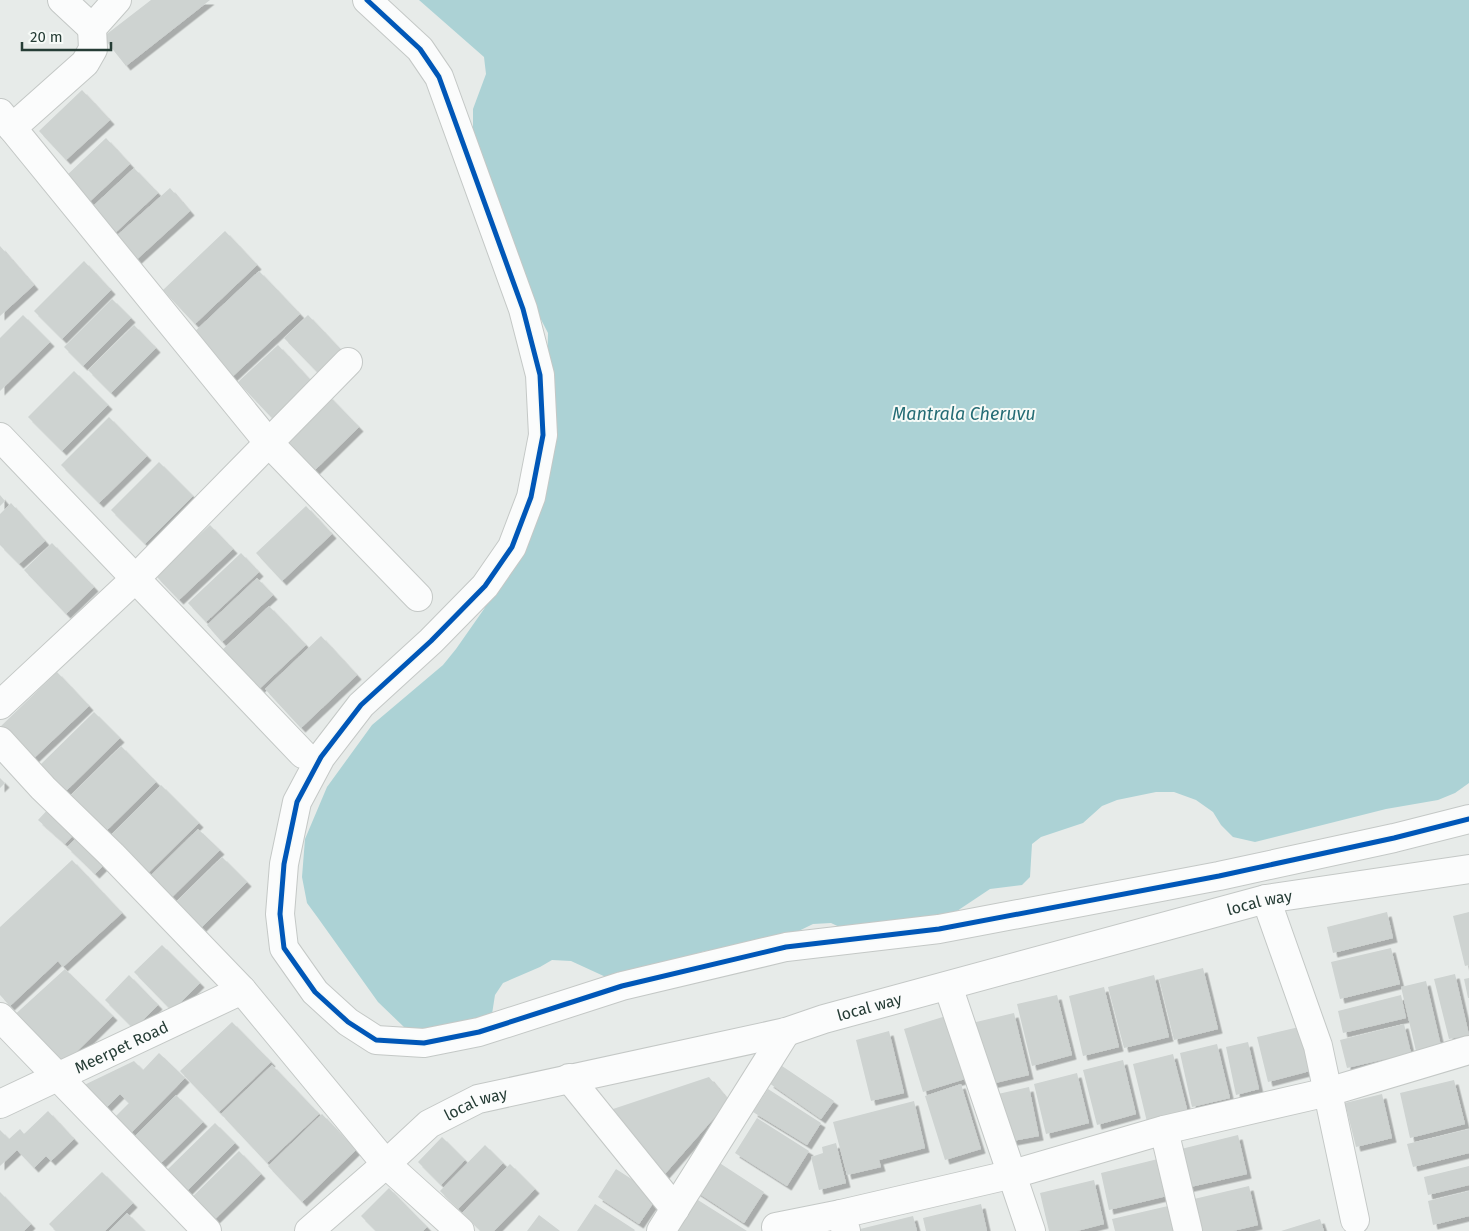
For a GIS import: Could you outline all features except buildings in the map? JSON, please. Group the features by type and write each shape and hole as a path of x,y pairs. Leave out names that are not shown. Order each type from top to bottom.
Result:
{"street":[{"path":"62,0 92,28 93,49 85,63 6,121 268,442 418,597"},
{"path":"92,28 117,0"},
{"path":"368,0 420,49 439,77 523,308 540,375 543,435 531,498 512,547 484,586 431,641 361,706 321,757 298,802 284,864 280,914 284,948 315,992 348,1022 376,1040 424,1043 479,1032 622,986 786,947 939,929 1219,876 1469,820"},
{"path":"0,705 135,580 348,362"},
{"path":"0,437 303,754"},
{"path":"0,741 43,788 112,855 242,990 386,1164 460,1231"},
{"name":"local way","path":"309,1231 429,1124 478,1099 786,1032 824,1019 1266,899 1469,869"},
{"path":"1266,899 1318,1046 1355,1220"},
{"path":"948,986 1031,1231"},
{"name":"Meerpet Road","path":"0,1104 242,990"},
{"path":"0,1017 207,1231"},
{"path":"570,1078 668,1220 786,1032"},
{"path":"776,1227 844,1222 1164,1130 1328,1092 1469,1050"},
{"path":"1164,1130 1188,1231"}],"water":[{"name":"Mantrala Cheruvu","path":"419,0 1469,0 1469,783 1455,793 1438,800 1386,809 1255,842 1233,837 1221,825 1213,812 1196,800 1174,792 1156,792 1117,800 1102,806 1083,823 1041,837 1032,844 1030,877 1022,885 990,889 942,921 846,930 831,923 813,924 768,946 705,951 623,976 608,978 571,961 552,960 503,983 495,995 492,1014 431,1036 404,1027 378,1002 307,903 302,877 305,839 327,787 372,725 443,665 484,609 497,581 547,378 548,333 533,304 508,245 500,203 473,138 473,109 486,74 484,57"}],"cycle path":[{"path":"367,0 420,49 439,77 523,309 540,375 543,435 531,497 512,547 485,586 431,641 361,705 321,757 297,802 284,864 280,914 284,948 315,992 348,1022 376,1040 424,1043 479,1032 622,986 786,947 939,929 1219,876 1394,838 1469,819"}]}
